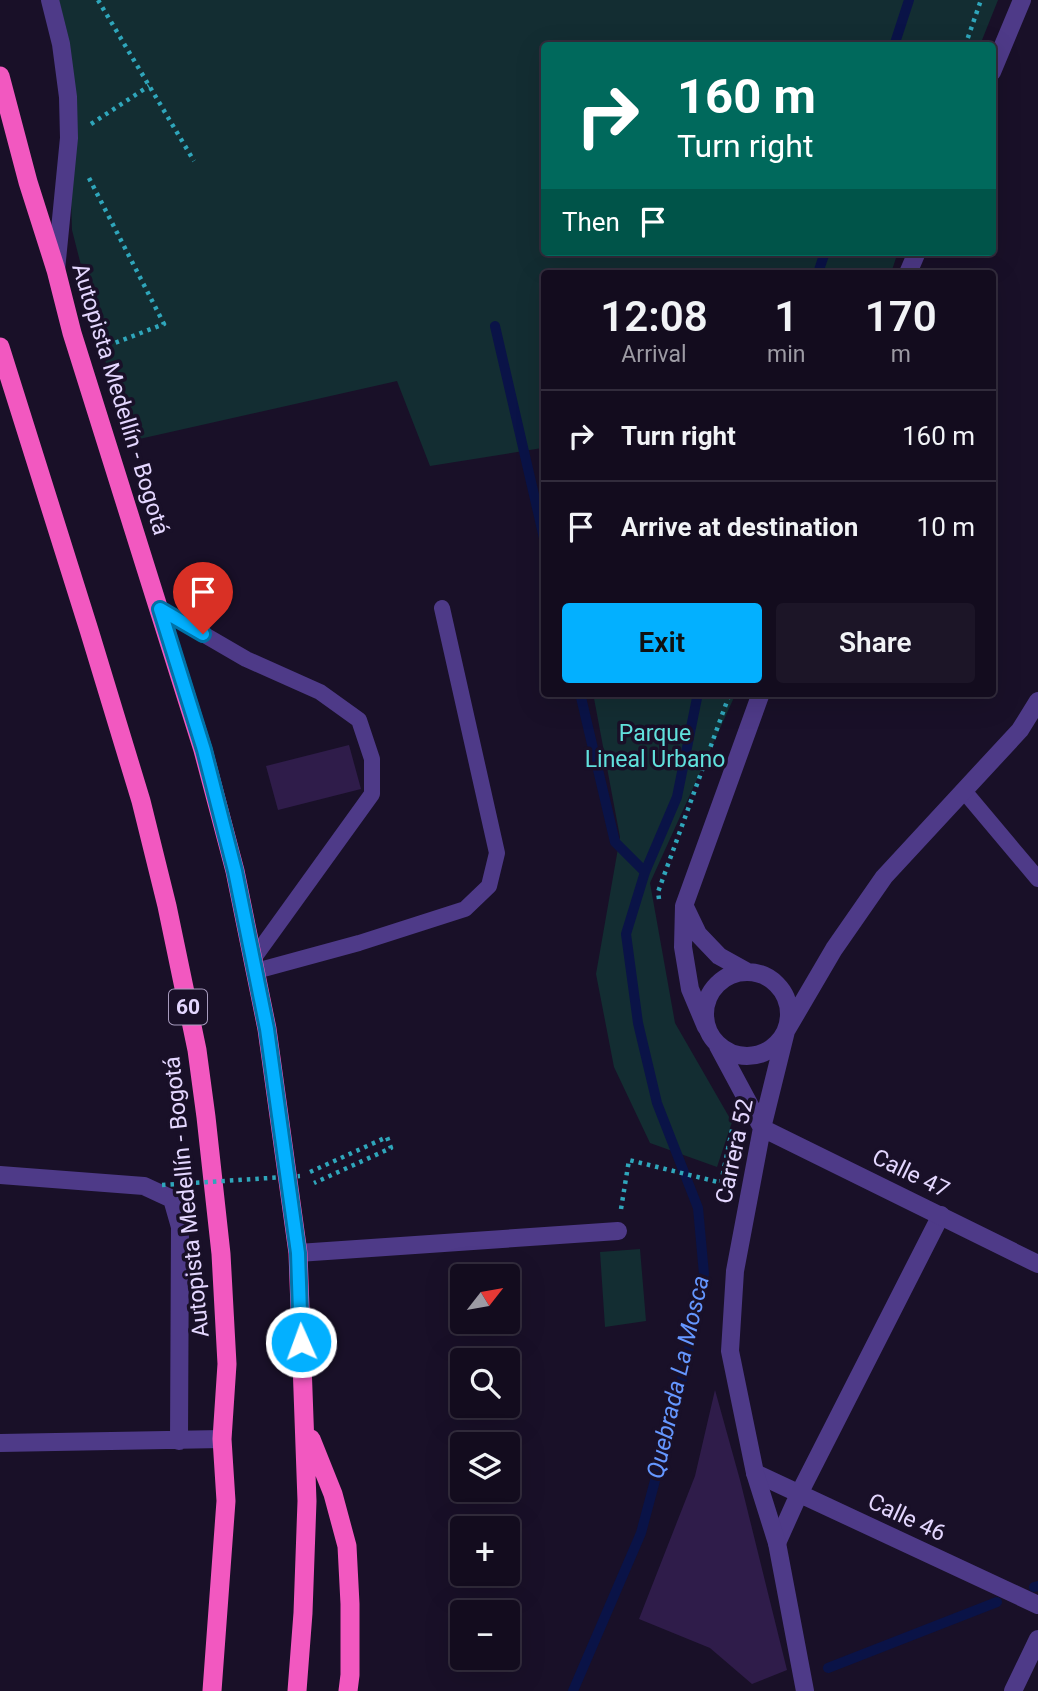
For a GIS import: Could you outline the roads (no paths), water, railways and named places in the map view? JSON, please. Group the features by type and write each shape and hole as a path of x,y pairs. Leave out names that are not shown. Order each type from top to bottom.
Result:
{"highway":[{"name":"Autopista Medellín - Bogotá","path":"0,76 80,358 204,750 235,871 267,1029 298,1253 307,1513 297,1691"},
{"name":"Autopista Medellín - Bogotá","path":"0,347 141,802 167,906 191,1024 206,1117 221,1254 227,1364 222,1439 226,1501 212,1691"},
{"path":"305,1425 333,1494 347,1546 350,1604 348,1691"}],"street":[{"path":"50,0 67,83 69,138 56,270"},
{"path":"996,62 1022,0"},
{"path":"684,906 698,934 719,957 772,980 782,990 788,1004 786,1031 780,1041 761,1055 750,1057 727,1053 710,1037 690,989 683,947 684,906 760,697"},
{"name":"Carrera 52","path":"805,1691 777,1543 755,1473 730,1351 735,1271 762,1128 786,1031 834,949 884,877 1020,730 1038,701"},
{"path":"706,1027 706,1001 712,989 722,979 746,971"},
{"path":"718,1046 762,1128"},
{"name":"Calle 47","path":"762,1128 1038,1264"},
{"path":"0,1175 144,1186 172,1199 180,1227 179,1441"},
{"path":"777,1543 799,1494 941,1215"},
{"path":"298,1253 618,1231"},
{"path":"0,1443 222,1439"},
{"name":"Calle 46","path":"755,1473 1038,1605"},
{"path":"1013,1691 1038,1639"}],"lane":[{"path":"255,965 359,943 465,909 489,886 497,853 442,608"},
{"path":"160,609 246,659 320,692 359,720 372,759 372,794 255,965"},
{"path":"964,791 1038,879"}],"waterway":[{"name":"Quebrada La Mosca","path":"895,42 909,0"},
{"name":"Quebrada La Mosca","path":"819,270 824,256"},
{"path":"495,326 541,525"},
{"path":"581,697 615,842 645,872"},
{"name":"Quebrada La Mosca","path":"573,1691 641,1533 685,1368 704,1274 698,1208 657,1103 638,1023 626,934 645,872 677,797 697,697"},
{"path":"1034,1587 1038,1586"},
{"path":"828,1668 997,1602"}],"park label":[{"name":"Parque Lineal Urbano","path":"655,746"}]}
